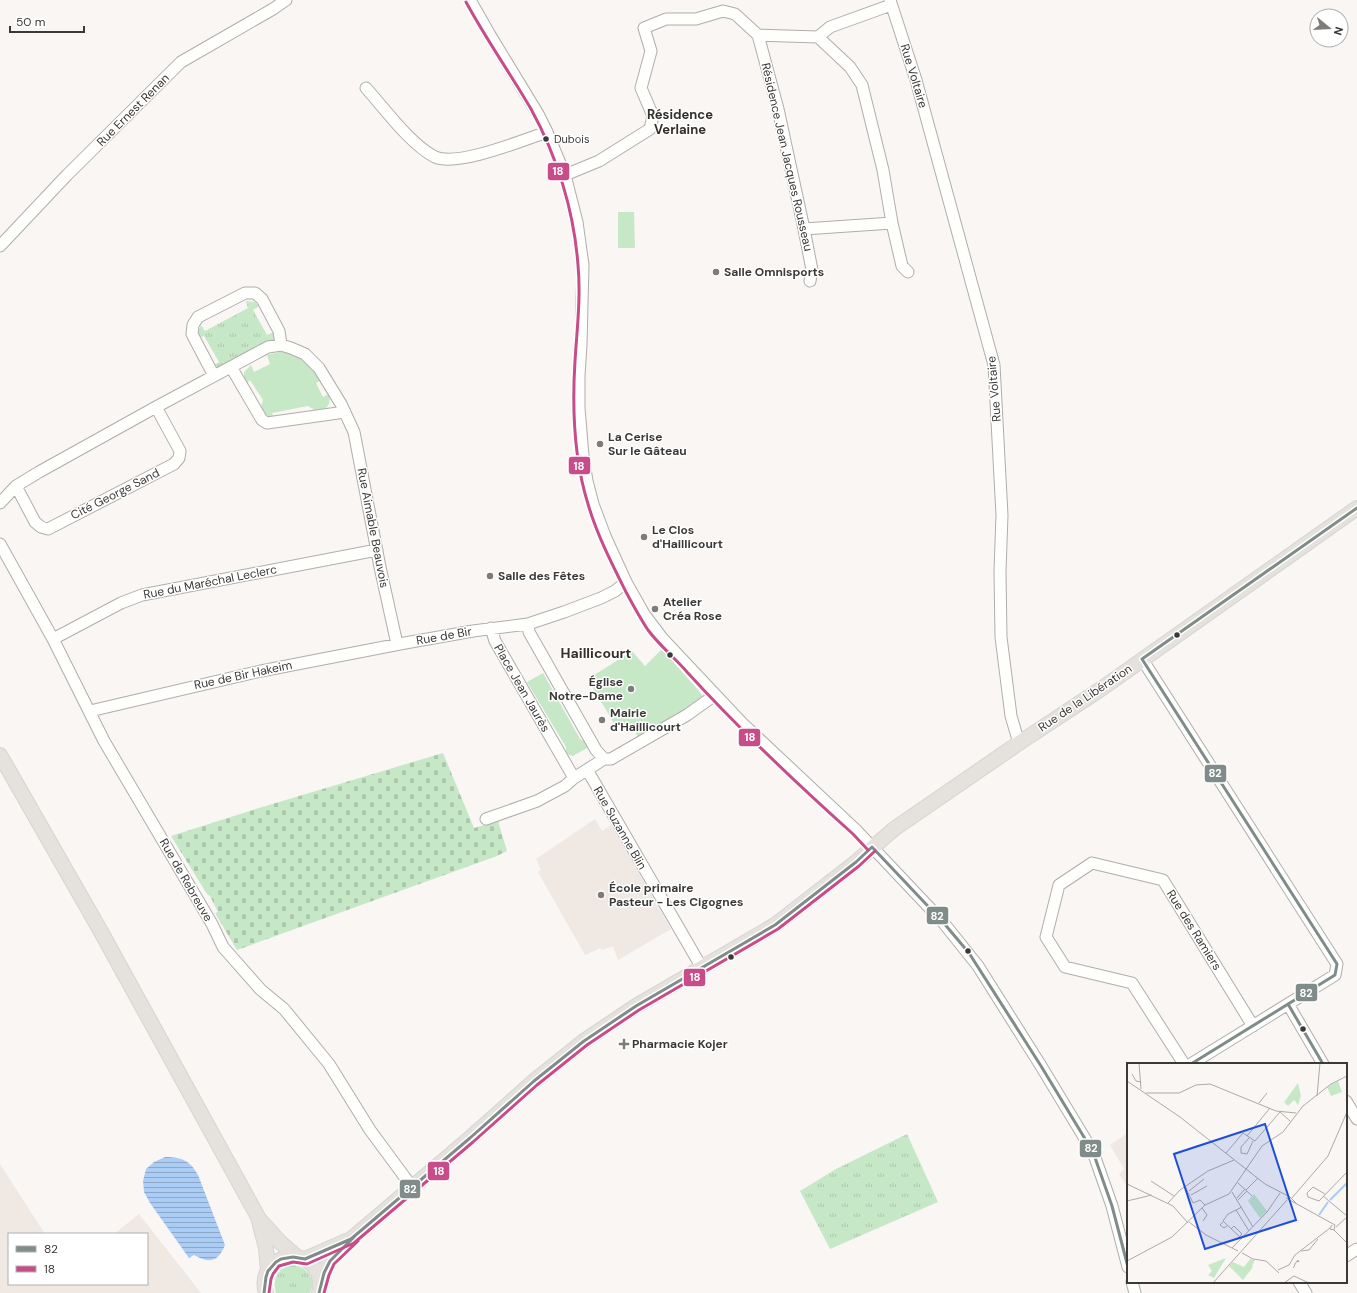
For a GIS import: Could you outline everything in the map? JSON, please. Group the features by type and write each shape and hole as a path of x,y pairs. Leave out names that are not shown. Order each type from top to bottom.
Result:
{"main road":[{"name":"Rue de la Libération","path":"351,1239 470,1138 534,1081 584,1041 636,1006 775,925 856,862 894,829 1019,743 1101,689 1357,508"},
{"path":"0,754 100,930 258,1218 280,1242 301,1258 310,1262 317,1270 320,1280 320,1289"},
{"path":"258,1218 266,1248 268,1270 265,1280 265,1292"},
{"path":"268,1270 280,1259 288,1257 301,1258 351,1239"},
{"path":"320,1289 324,1273 330,1261 351,1239"}],"street":[{"name":"Rue Ernest Renan","path":"0,246 67,175 181,62 286,0"},
{"path":"470,0 525,91 547,132 565,175 577,222 583,265 579,376 579,408 583,456 593,504 605,536 626,582 653,627 715,695 742,723 856,830 942,921 969,953 1045,1072 1093,1152 1112,1206 1127,1263"},
{"path":"818,37 830,27 890,2"},
{"name":"Rue Voltaire","path":"890,2 916,80 994,365 1002,515 1000,571 1001,637 1011,716 1019,743"},
{"path":"565,175 598,162 650,129 653,116 641,88 651,51 644,28 666,19 696,19 723,11 735,14 758,34 818,37 850,67 862,85 883,170 892,223 902,266 908,272"},
{"name":"Résidence Jean Jacques Rousseau","path":"758,34 778,109 804,229 812,270 810,281"},
{"path":"366,88 395,122 420,146 436,157 451,160 469,157 547,132"},
{"path":"804,229 892,223"},
{"path":"214,376 192,334 193,325 198,318 245,293 255,293 262,300 279,331 281,345"},
{"path":"0,503 16,486 39,472 156,407 268,347 281,345 305,354 319,368 345,412 267,423 259,417 231,367"},
{"name":"Cité George Sand","path":"16,486 35,522 41,528 48,529 174,464 179,458 180,451 156,407"},
{"name":"Rue Aimable Beauvois","path":"345,412 354,432 397,644"},
{"name":"Rue de Rebreuve","path":"0,544 53,639 104,741 212,924 223,947 261,990 284,1009 329,1064 370,1130 412,1187"},
{"name":"Rue du Maréchal Leclerc","path":"53,639 121,603 142,595 377,550"},
{"name":"Place Jean Jaurès","path":"574,778 495,641 491,628 528,624 564,612 601,598 615,591 626,582"},
{"path":"528,624 529,632 596,750 604,759"},
{"name":"Rue de Bir","path":"397,644 491,628"},
{"name":"Rue de Bir Hakeim","path":"90,711 261,671 397,644"},
{"path":"1142,660 1337,964 1335,975 1193,1063"},
{"path":"486,820 537,800 565,786 574,778 604,759 612,759 687,715 715,695"},
{"name":"Rue Suzanne Blin","path":"588,769 702,968"},
{"name":"Rue des Ramiers","path":"1183,1063 1132,983 1065,967 1046,937 1059,885 1092,863 1163,880 1253,1026"},
{"path":"1288,1004 1322,1063"},
{"path":"1347,1103 1357,1119"},
{"path":"1347,1255 1357,1250"},
{"path":"1132,1283 1135,1293"}],"shaded area":[{"name":"École primaire Pasteur - Les Cigognes","path":"595,819 602,831 611,825 671,929 618,960 613,946 602,950 600,948 585,955 538,872 541,870 536,859"},
{"path":"1127,1134 1127,1186 1119,1174 1124,1169 1110,1145"},
{"path":"0,1164 44,1233 8,1233 8,1285 148,1285 148,1233 115,1233 139,1214 201,1293 0,1293"}],"green space":[{"path":"618,212 634,212 635,248 618,248"},
{"path":"246,301 255,302 259,306 253,310 267,335 274,332 275,338 273,343 267,341 225,363 225,367 218,368 213,366 219,362 204,336 198,338 198,332 201,325 205,331 248,308"},
{"path":"283,351 306,361 323,379 316,383 323,397 329,394 329,403 324,411 318,412 308,406 272,413 275,419 269,419 260,411 263,400 250,380 246,384 244,372 251,365 254,372 270,364 267,355"},
{"path":"662,649 705,698 638,737 631,725 626,726 624,723 616,727 588,679 632,651 645,666"},
{"path":"543,673 580,739 588,743 587,748 573,756 566,754 566,747 527,682"},
{"path":"443,753 474,828 498,821 507,851 497,856 237,950 215,913 218,912 210,896 207,894 171,836"},
{"path":"907,1134 938,1202 830,1249 800,1191 836,1169"},
{"path":"290,1265 301,1267 309,1273 312,1282 310,1293 276,1293 275,1279 282,1269"}],"water":[{"path":"165,1157 184,1160 192,1166 198,1175 225,1245 219,1255 213,1260 205,1260 194,1255 189,1258 150,1203 144,1192 143,1181 146,1169 154,1162"}],"transit line":[{"name":"18","path":"466,2 531,109 549,146 563,184 573,224 579,277 574,397 577,451 583,487 588,504 600,538 610,560 639,616 657,641 747,735 853,834 868,850"},
{"name":"82","path":"1142,659 1357,508"},
{"name":"82","path":"1142,659 1337,964 1335,975 1193,1063"},
{"name":"82","path":"872,847 942,921 969,953 1041,1066 1093,1152 1112,1206 1127,1263"},
{"name":"82","path":"264,1293 268,1271 276,1262 281,1259 293,1257 305,1259 351,1239 470,1138 534,1081 584,1041 636,1006 775,925 856,862 872,847"},
{"name":"18","path":"269,1293 271,1279 279,1266 293,1262 307,1264 354,1243 473,1142 537,1085 587,1045 639,1010 778,929 859,866 875,851"},
{"name":"82","path":"1288,1004 1322,1063"},
{"name":"82","path":"319,1293 324,1273 330,1261 354,1237"},
{"name":"18","path":"324,1293 334,1264 358,1241"}],"place":[{"name":"Dubois","path":"546,139"},
{"name":"Salle Omnisports","path":"716,272"},
{"name":"La Cerise Sur le Gâteau","path":"600,444"},
{"name":"Le Clos d'Haillicourt","path":"644,537"},
{"name":"Salle des Fêtes","path":"490,576"},
{"name":"Atelier Créa Rose","path":"655,609"},
{"name":"Église Notre-Dame","path":"631,689"},
{"name":"Mairie d'Haillicourt","path":"602,720"},
{"name":"École primaire Pasteur - Les Cigognes","path":"601,895"},
{"name":"Pharmacie Kojer","path":"624,1044"}],"district":[{"name":"Résidence Verlaine","path":"680,122"},
{"name":"Haillicourt","path":"596,653"}]}
